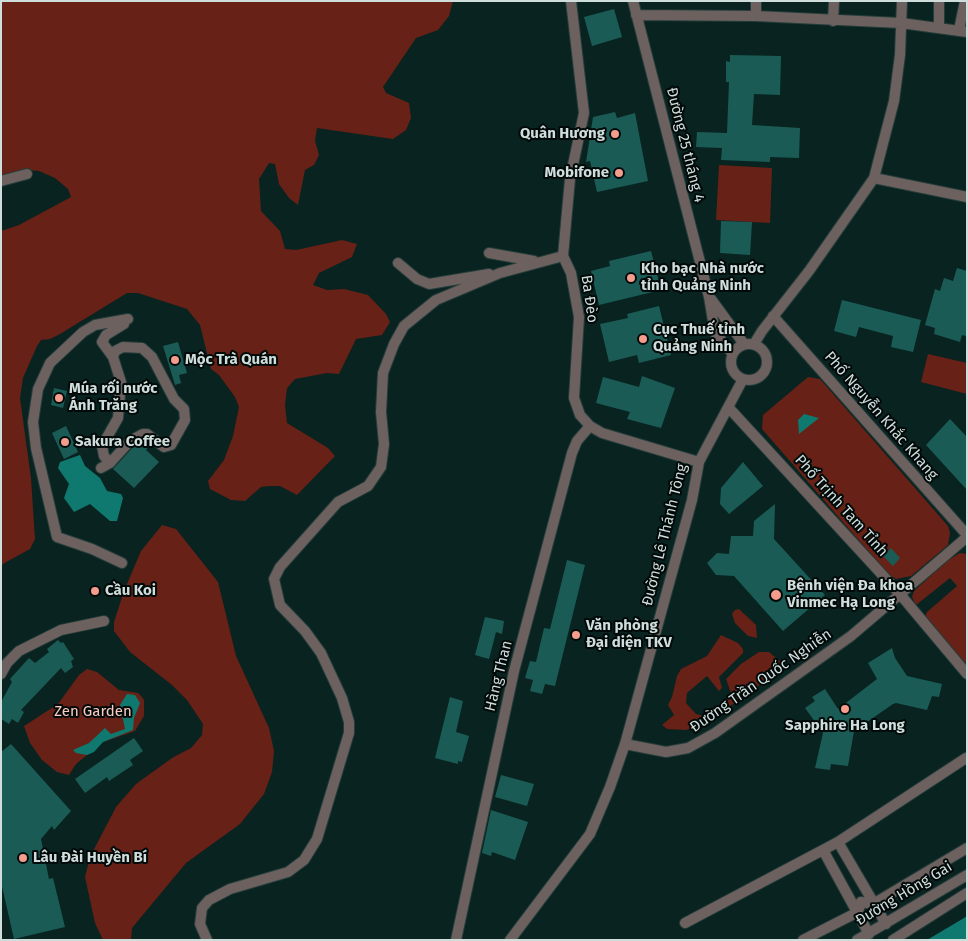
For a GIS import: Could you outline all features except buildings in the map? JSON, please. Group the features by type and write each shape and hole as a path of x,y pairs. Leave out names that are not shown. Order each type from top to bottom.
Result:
{"street":[{"name":"Ba Đèo","path":"571,1 584,113 570,180 563,256 571,273 579,317 574,398 580,415 590,426"},
{"name":"Đường 25 tháng 4","path":"633,1 709,297 715,333 732,353"},
{"path":"756,1 756,16"},
{"path":"833,21 834,1"},
{"path":"749,344 765,355 765,370 758,378 743,379 732,369 732,353 749,344 774,316 809,271 874,178 894,101 900,55 902,1"},
{"path":"938,27 939,1"},
{"path":"636,15 756,16 901,23 963,31 966,3"},
{"path":"1,182 27,174"},
{"path":"874,178 967,197"},
{"path":"489,253 540,262"},
{"path":"207,940 200,924 202,908 209,900 230,889 288,872 304,860 318,839 349,733 349,722 342,698 321,653 305,631 280,605 274,580 280,567 338,502 368,486 381,467 384,444 381,412 383,373 404,326 436,300 500,273 563,256"},
{"path":"398,263 417,279 429,284 468,276 500,273"},
{"name":"Đường 25 tháng 4","path":"709,297 749,344"},
{"name":"Phố Nguyễn Khắc Khang","path":"774,316 967,536"},
{"path":"110,462 104,456 102,446 118,418 121,382 113,357 105,349 102,342 106,335 113,329 122,326 128,319 95,325 83,332 50,363 38,389 33,422 36,448 57,536 122,563"},
{"path":"100,468 110,462 130,441 143,434 147,434 164,447 171,445 186,420 184,410 174,399 152,357 142,348 123,347 115,351 113,357"},
{"name":"Đường Lê Thánh Tông","path":"510,940 590,834 625,744 692,500 699,462 743,379"},
{"name":"Phố Trịnh Tam Tỉnh","path":"729,408 899,593 967,674"},
{"path":"590,426 602,433 699,462"},
{"name":"Hàng Than","path":"456,940 514,671 572,453 577,441 590,426"},
{"name":"Đường Trần Quốc Nghiễn","path":"625,744 666,752 698,744 744,714 851,636 967,536"},
{"path":"1,674 7,663 18,651 61,630 104,621"},
{"path":"685,923 838,842 966,758"},
{"path":"838,842 886,924"},
{"path":"803,940 858,912 861,902 873,904 967,848"},
{"path":"823,850 858,912 868,934"},
{"name":"Đường Hồng Gai","path":"857,940 967,874"},
{"path":"893,940 967,894"}],"green space":[{"path":"1,1 453,1 449,16 438,30 416,38 383,87 386,93 409,103 411,118 406,130 393,139 317,128 315,141 319,155 314,165 305,170 298,205 289,198 279,184 275,164 269,163 259,179 261,211 280,231 285,249 296,250 342,240 357,244 352,257 319,273 313,285 327,290 344,289 368,295 386,314 390,322 382,335 356,339 339,374 327,373 295,379 287,388 285,405 287,423 328,448 335,456 297,495 280,486 269,486 261,487 245,501 231,500 210,489 208,481 224,460 233,436 239,407 235,397 219,375 211,369 200,325 187,309 138,293 127,293 60,334 50,339 41,340 37,346 23,378 20,398 31,478 35,539 30,549 1,565 1,231 19,225 71,197 68,189 55,178 39,171 25,170 1,178"},
{"path":"719,165 772,168 770,223 716,220"},
{"path":"928,354 967,363 967,394 921,382"},
{"path":"808,377 820,379 948,526 950,533 948,545 911,576 896,579 888,574 762,429 763,415"},
{"path":"162,525 176,529 218,582 236,656 269,728 274,751 272,772 264,794 240,824 186,863 132,928 131,940 103,940 95,923 85,877 90,857 116,807 136,784 172,758 191,748 202,735 203,724 187,700 172,685 130,652 114,631 114,622 124,591 141,551"},
{"path":"960,553 967,554 967,666 925,617 927,612 957,586 950,578 916,605 912,597 914,591 948,560"},
{"path":"739,609 756,625 757,638 748,636 735,623 732,614 735,610"},
{"path":"721,635 738,643 743,649 743,653 719,677 722,688 719,691 707,676 687,693 686,703 696,714 704,716 725,703 731,693 726,679 741,664 759,652 769,652 782,663 782,666 778,672 705,724 686,730 667,729 662,725 674,715 668,705 681,669 707,656"},
{"name":"Zen Garden","path":"87,669 97,672 119,690 138,693 144,700 144,716 135,731 103,742 76,764 69,775 57,772 42,760 30,743 24,726 58,704 79,675"}],"shaded area":[{"path":"804,414 819,418 799,434 798,420"},
{"path":"80,455 85,466 100,478 107,491 121,494 123,498 117,521 110,521 90,504 74,512 64,498 69,484 58,468 60,462"},
{"path":"127,694 135,695 140,703 134,718 133,730 103,742 94,752 87,755 76,753 73,750 89,743 105,728 111,734 125,729 120,705"},
{"path":"967,916 967,940 927,940 964,918"}],"place":[{"name":"Quân Hương","path":"615,134"},
{"name":"Mobifone","path":"619,173"},
{"name":"Kho bạc Nhà nước tỉnh Quảng Ninh","path":"631,278"},
{"name":"Cục Thuế tỉnh Quảng Ninh","path":"643,339"},
{"name":"Mộc Trà Quán","path":"175,360"},
{"name":"Múa rối nước Ánh Trăng","path":"59,398"},
{"name":"Sakura Coffee","path":"65,442"},
{"name":"Cầu Koi","path":"95,591"},
{"name":"Bệnh viện Đa khoa Vinmec Hạ Long","path":"776,595"},
{"name":"Văn phòng Đại diện TKV","path":"576,635"},
{"name":"Sapphire Ha Long","path":"845,709"},
{"name":"Lâu Đài Huyền Bí","path":"23,858"}]}
